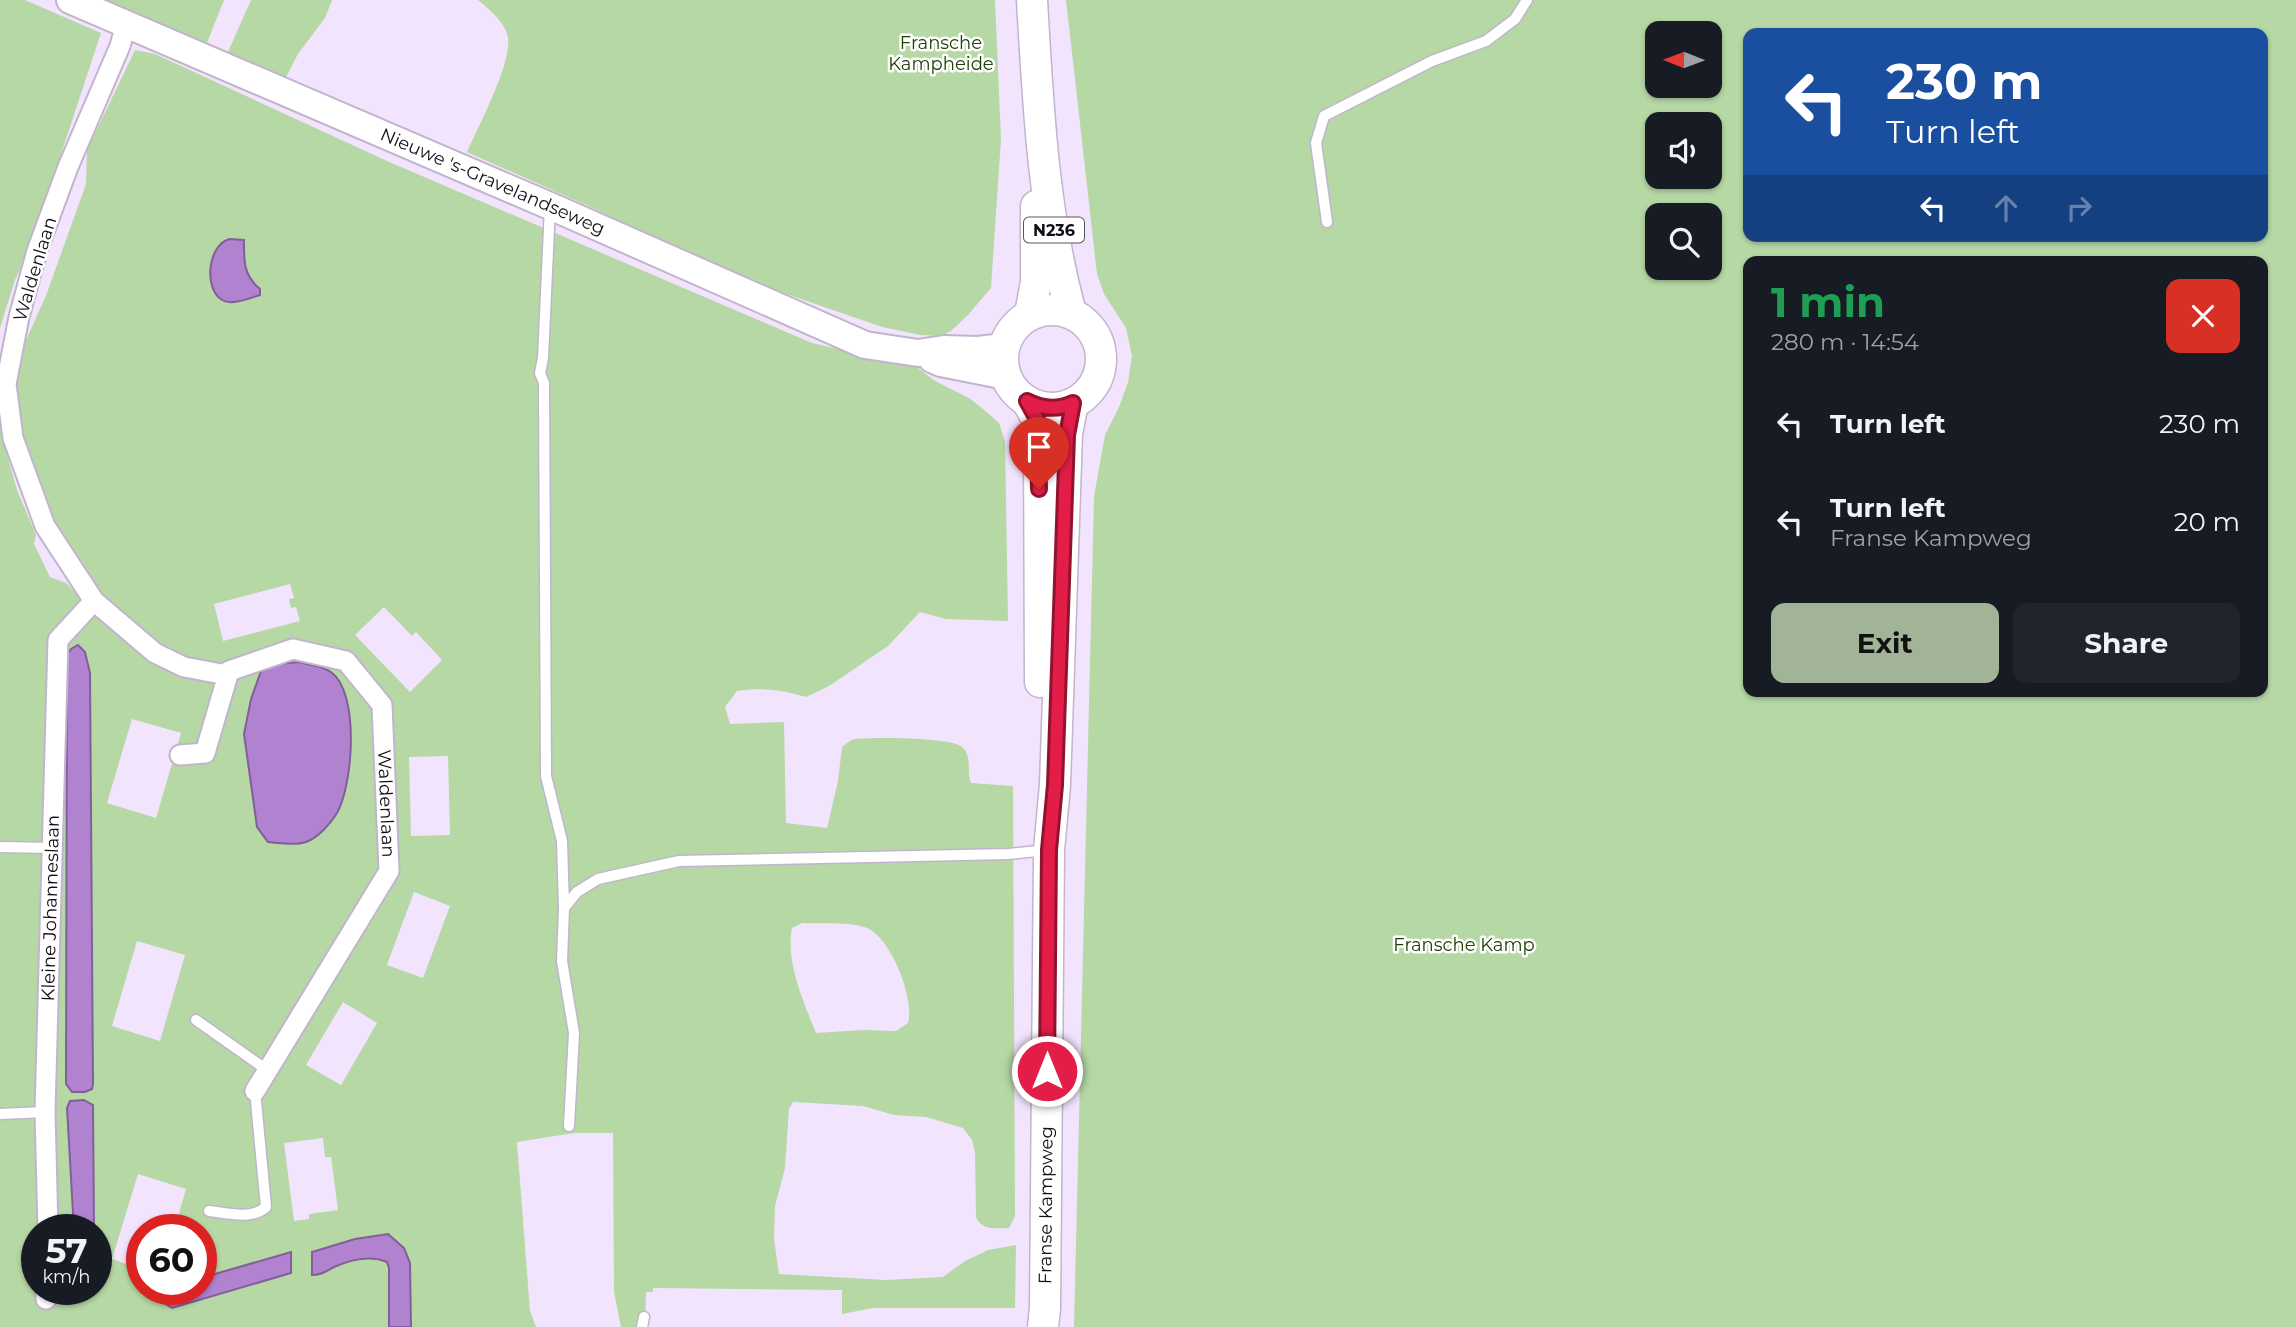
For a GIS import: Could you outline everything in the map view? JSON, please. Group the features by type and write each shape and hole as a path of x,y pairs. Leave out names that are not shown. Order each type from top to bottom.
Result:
{"main road":[{"name":"Nieuwe 's-Gravelandseweg","path":"70,0 550,206 865,345 918,353 944,349 978,350 1005,361"},
{"name":"N236","path":"1032,0 1041,147 1062,282 1071,313"},
{"name":"N236","path":"1030,314 1035,282 1036,206 1041,147"},
{"path":"1050,309 1071,313 1091,328 1098,341 1100,371 1094,386 1073,403 1055,408 1037,406 1020,397 1008,383 1005,361 1009,333 1020,320 1030,314 1050,309"},
{"name":"Franse Kampweg","path":"1027,401 1037,419 1039,435 1041,786 1049,850"},
{"name":"Franse Kampweg","path":"1045,1321 1049,850 1055,785 1067,435 1073,403"}],"street":[{"name":"Waldenlaan","path":"126,24 120,46 68,167 37,251 19,317 6,384 13,438 45,526 94,601 155,653 184,667 227,675 229,671 293,649 346,661 382,705 389,871 255,1091"},
{"name":"Kleine Johanneslaan","path":"48,1214 45,1112 58,640 94,601"},
{"path":"180,755 205,753 227,675"}],"lane":[{"path":"1327,222 1316,143 1324,116 1432,61 1486,41 1516,19 1527,0"},
{"path":"550,206 540,373 540,379 544,383 546,776 562,841 562,961 574,1033 569,1126"},
{"path":"0,847 54,848"},
{"path":"564,908 578,892 598,879 679,861 1049,850"},
{"path":"196,1020 267,1070"},
{"path":"209,1211 247,1214 261,1212 266,1207 255,1091"},
{"path":"0,1114 45,1112"}],"green space":[{"path":"0,0 25,0 101,33 30,248 15,280 0,328"},
{"path":"83,0 224,0 205,48"},
{"path":"251,0 332,0 325,18 298,54 284,81 224,61"},
{"name":"Fransche Kampheide","path":"478,0 995,0 1001,139 991,288 968,315 951,331 941,336 920,335 882,327 723,272 597,210 467,152 500,78 508,49 504,27"},
{"name":"Fransche Kamp","path":"1066,0 2296,0 2296,1327 1074,1327 1094,496 1105,435 1128,382 1132,356 1126,328 1104,294 1097,274"},
{"path":"135,50 155,54 387,161 812,343 917,367 935,381 969,398 999,423 1005,441 1008,621 946,619 920,612 888,646 829,686 806,697 772,690 737,691 725,707 730,724 784,722 786,823 827,828 838,781 842,747 855,739 912,738 956,744 962,747 967,755 971,783 1013,786 1015,1216 1009,1228 985,1227 976,1217 975,1153 972,1140 963,1128 926,1117 894,1115 863,1106 793,1102 789,1109 785,1168 775,1206 774,1239 779,1274 885,1280 943,1277 965,1261 988,1250 1016,1245 1015,1308 873,1308 842,1314 842,1290 653,1288 653,1292 646,1292 645,1327 621,1327 614,1292 613,1133 574,1133 517,1142 530,1311 536,1327 411,1327 404,1248 388,1234 355,1239 313,1252 321,1275 353,1260 371,1258 387,1262 389,1327 0,1327 0,416 4,444 17,490 36,535 34,544 50,577 66,583 109,625 125,618 89,580 50,521 33,476 21,431 16,384 19,356 47,293 86,184 87,150","holes":["230,239 244,240 247,273 260,289 212,262 219,245","290,584 294,598 289,599 291,608 296,607 300,621 223,641 214,604","384,607 412,636 416,632 442,660 410,692 355,635","132,719 181,733 156,818 107,803","448,756 450,835 411,836 409,757","249,763 305,843 268,842 257,827","414,892 450,906 423,978 387,965","802,923 860,926 876,934 885,944 899,970 908,999 908,1023 896,1031 816,1033 793,968 792,928","137,941 185,955 160,1041 112,1026","343,1002 377,1023 341,1085 306,1065","323,1138 325,1157 331,1157 338,1210 309,1214 309,1219 294,1221 284,1143"]}],"shaded area":[{"path":"230,239 244,240 246,267 250,278 260,289 260,295 226,302 216,294 210,277 213,257 217,249"},
{"path":"78,645 85,652 90,673 93,1084 92,1089 85,1092 72,1092 66,1084 67,655"},
{"path":"299,662 328,670 340,683 350,718 347,782 337,813 328,826 315,837 297,844 268,842 257,827 244,734 251,699 261,671 277,664"},
{"path":"84,1100 93,1105 94,1214 73,1214 67,1108 70,1101"},
{"path":"388,1234 404,1248 410,1263 411,1327 389,1327 387,1262 360,1259 312,1275 312,1252 355,1239"},
{"path":"291,1252 291,1273 217,1295 217,1273"}],"route":[{"path":"1039,489 1037,419 1027,401 1037,406 1055,408 1073,403 1067,435 1055,785 1049,850 1047,1071"}]}
